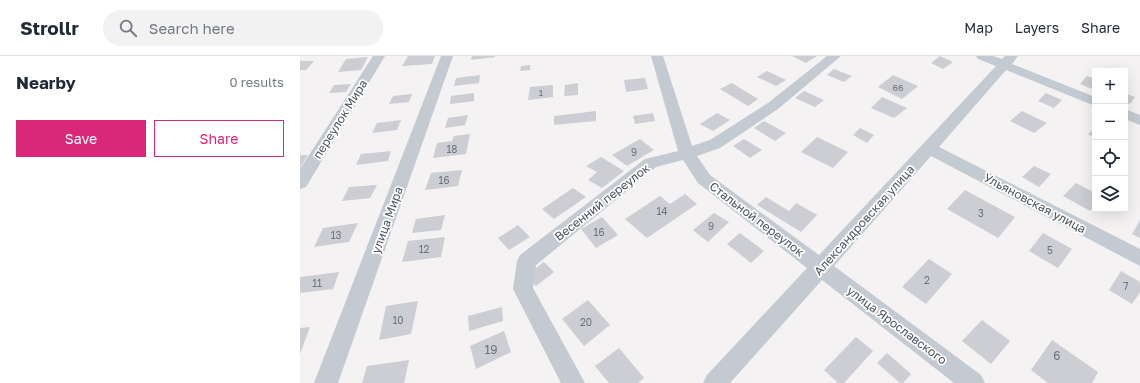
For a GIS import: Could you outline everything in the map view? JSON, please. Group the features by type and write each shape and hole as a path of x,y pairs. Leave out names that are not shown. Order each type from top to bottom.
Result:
{"street":[{"name":"переулок Мира","path":"300,183 379,56"},
{"name":"улица Мира","path":"326,383 447,56"},
{"name":"Стальной переулок","path":"657,56 687,154 704,179 821,267"},
{"name":"Весенний переулок","path":"573,383 523,289 527,261 651,163 687,154 715,144 773,106 835,56"},
{"path":"982,56 1008,60 1092,101"},
{"name":"Александровская улица","path":"715,383 1008,60"},
{"path":"1128,115 1140,120"},
{"name":"Ульяновская улица","path":"929,148 1140,258"},
{"name":"улица Ярославского","path":"821,267 973,383"}],"building":[{"path":"408,56 435,56 432,64 402,66"},
{"path":"472,56 495,56 495,57 471,60"},
{"path":"792,56 817,56 806,63"},
{"path":"940,56 953,62 943,69 931,63"},
{"path":"368,57 361,70 338,72 346,59"},
{"path":"300,61 314,61 306,70 300,70"},
{"path":"530,65 530,70 520,71 521,66"},
{"path":"834,69 852,76 844,82 827,75"},
{"path":"767,71 786,80 776,86 757,77"},
{"path":"480,75 479,83 454,86 456,78"},
{"path":"893,75 918,86 902,99 878,87"},
{"path":"1087,76 1092,78 1092,89 1080,84"},
{"path":"645,78 648,89 626,92 624,80"},
{"path":"578,83 578,95 564,96 565,85"},
{"path":"732,83 758,99 748,106 720,89"},
{"path":"351,84 346,92 329,93 334,85"},
{"path":"553,85 553,97 528,100 530,87"},
{"path":"804,91 824,100 815,107 795,98"},
{"path":"474,93 474,101 450,104 451,96"},
{"path":"1046,93 1062,100 1054,108 1038,101"},
{"path":"412,94 409,102 389,104 393,96"},
{"path":"1128,94 1135,97 1130,104 1128,103"},
{"path":"882,97 907,108 894,118 871,108"},
{"path":"596,111 596,121 554,125 554,116"},
{"path":"1022,111 1047,123 1034,133 1010,121"},
{"path":"653,113 655,121 635,124 633,116"},
{"path":"717,113 730,120 713,131 700,124"},
{"path":"468,115 465,125 445,128 448,118"},
{"path":"401,120 397,130 372,133 377,123"},
{"path":"764,121 786,133 775,141 754,128"},
{"path":"860,128 874,135 867,143 853,135"},
{"path":"1092,131 1092,136 1088,134"},
{"path":"470,134 466,154 433,158 437,143 452,141 454,136"},
{"path":"817,137 848,152 833,168 801,152"},
{"path":"640,139 654,150 627,166 612,155"},
{"path":"744,139 762,150 750,158 733,146"},
{"path":"391,151 388,161 356,165 361,154"},
{"path":"300,155 308,155 300,168"},
{"path":"601,157 624,171 602,188 588,180 597,172 586,166"},
{"path":"1034,166 1051,174 1039,187 1022,177"},
{"path":"462,170 458,186 425,190 431,173"},
{"path":"1076,183 1092,191 1092,209 1090,211 1063,196"},
{"path":"377,185 370,198 342,201 349,187"},
{"path":"573,188 586,197 554,219 542,209"},
{"path":"965,190 1015,217 998,238 947,209"},
{"path":"685,194 697,204 647,238 625,219 660,196 670,204"},
{"path":"766,197 789,211 796,203 817,215 801,232 757,205"},
{"path":"714,213 729,222 708,242 693,230"},
{"path":"445,215 441,230 412,233 416,219"},
{"path":"602,217 618,235 596,248 581,229"},
{"path":"1140,220 1140,238 1132,234"},
{"path":"358,223 349,242 314,247 323,228"},
{"path":"518,225 530,237 509,250 498,238"},
{"path":"740,233 764,251 751,263 727,244"},
{"path":"1043,233 1072,249 1058,268 1029,251"},
{"path":"445,237 441,257 402,262 408,241"},
{"path":"929,259 952,274 926,304 902,287"},
{"path":"544,262 554,272 536,286 525,276"},
{"path":"1121,271 1140,282 1140,292 1132,304 1109,290"},
{"path":"339,272 333,289 300,293 300,277"},
{"path":"588,300 610,325 584,346 562,319"},
{"path":"418,301 411,334 379,340 386,306"},
{"path":"502,307 503,321 469,331 468,316"},
{"path":"982,320 1010,341 991,364 962,341"},
{"path":"310,327 300,354 300,328"},
{"path":"504,331 511,352 476,369 470,346"},
{"path":"856,337 873,351 844,383 838,383 824,370"},
{"path":"1052,340 1098,372 1092,383 1048,383 1031,370"},
{"path":"619,348 644,378 638,383 609,383 595,366"},
{"path":"887,353 911,374 903,383 900,383 877,363"},
{"path":"409,360 404,383 362,383 367,366"}]}
